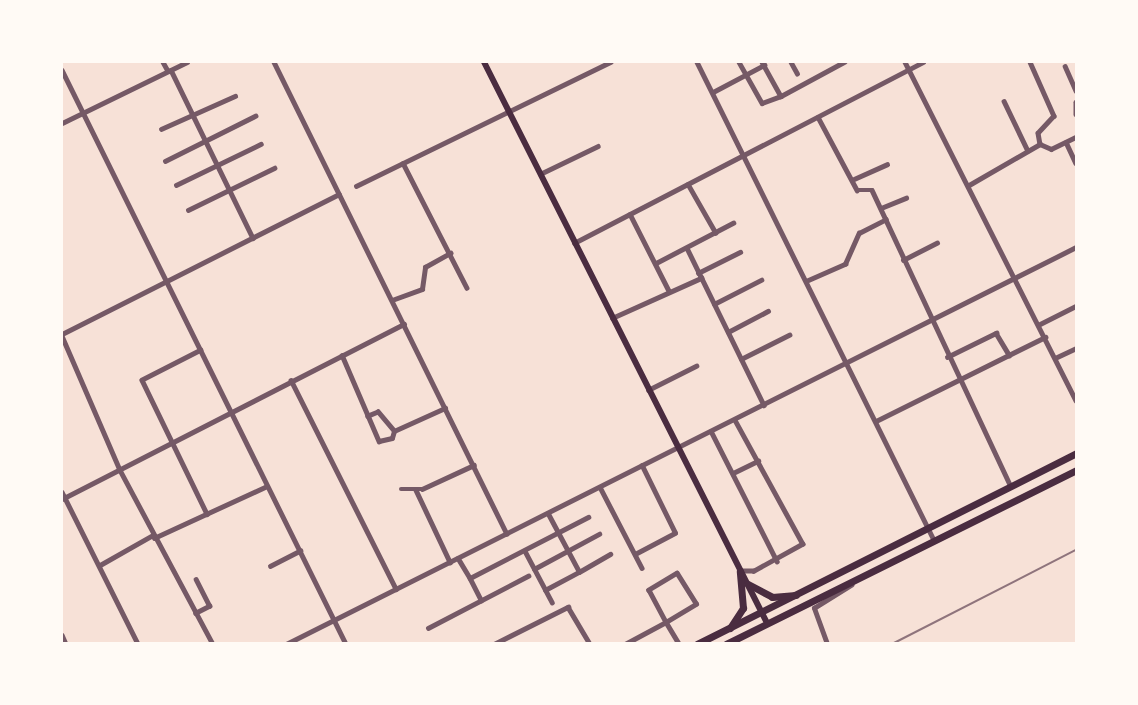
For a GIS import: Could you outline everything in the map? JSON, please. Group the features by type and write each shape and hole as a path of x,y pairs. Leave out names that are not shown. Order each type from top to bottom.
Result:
{"main road":[{"path":"484,62 767,623"},
{"path":"697,644 1077,453"},
{"path":"726,644 1077,470"},
{"path":"730,628 743,609 740,571"},
{"path":"747,584 772,597 796,595"}],"street":[{"path":"162,62 194,115 253,238"},
{"path":"62,123 187,62"},
{"path":"274,62 507,534"},
{"path":"356,186 610,62"},
{"path":"697,62 742,157 807,281 934,540"},
{"path":"739,62 764,105 843,62"},
{"path":"791,62 797,73"},
{"path":"905,62 1040,324 1055,358 1075,392 1077,400"},
{"path":"574,243 923,62"},
{"path":"1030,62 1054,116 1038,133 1040,144"},
{"path":"713,92 763,63 781,96"},
{"path":"1065,66 1077,91"},
{"path":"62,70 346,643"},
{"path":"161,129 235,96"},
{"path":"1004,101 1028,151"},
{"path":"1077,102 1077,114"},
{"path":"165,161 255,116"},
{"path":"819,117 859,191 872,190 946,357 1010,485"},
{"path":"1040,144 1051,149 1077,137"},
{"path":"1066,142 1077,163"},
{"path":"176,185 261,144"},
{"path":"969,184 1040,144"},
{"path":"540,174 598,146"},
{"path":"403,163 467,288"},
{"path":"854,179 887,164"},
{"path":"188,210 274,168"},
{"path":"688,184 716,233"},
{"path":"213,644 120,470 62,335 339,194"},
{"path":"881,208 906,198"},
{"path":"630,214 669,291"},
{"path":"807,281 845,264 860,232 886,219"},
{"path":"656,263 733,223"},
{"path":"903,260 937,243"},
{"path":"286,644 1077,247"},
{"path":"687,248 764,405"},
{"path":"612,318 700,276 740,252"},
{"path":"392,300 422,289 425,267 450,253"},
{"path":"714,304 761,280"},
{"path":"1040,324 1077,306"},
{"path":"728,332 768,311"},
{"path":"63,498 172,445 291,380 404,324"},
{"path":"946,357 996,333 1009,355"},
{"path":"741,359 789,334"},
{"path":"876,421 1045,337"},
{"path":"1055,358 1077,348"},
{"path":"201,350 142,380 207,514"},
{"path":"342,355 381,443 394,431 445,408"},
{"path":"648,390 696,366"},
{"path":"291,380 396,589"},
{"path":"368,416 377,411 394,431"},
{"path":"735,420 803,544 777,561 754,572 740,571"},
{"path":"711,431 777,561"},
{"path":"733,473 758,461"},
{"path":"401,489 416,490 474,465"},
{"path":"635,555 675,533 642,466"},
{"path":"100,566 154,537 267,486"},
{"path":"600,487 642,568"},
{"path":"416,490 450,562"},
{"path":"62,492 138,644"},
{"path":"548,514 579,572"},
{"path":"471,578 588,517"},
{"path":"534,569 599,534"},
{"path":"525,550 552,602"},
{"path":"270,566 300,551"},
{"path":"545,590 610,555"},
{"path":"458,558 481,600"},
{"path":"827,644 813,612 835,594 870,572"},
{"path":"625,644 666,622 696,602 677,573 650,586 666,622 679,644"},
{"path":"428,628 528,576"},
{"path":"196,579 210,606 196,613"},
{"path":"494,644 568,607 590,644"},
{"path":"62,635 64,643"}],"railway":[{"path":"892,644 1076,550"}]}
